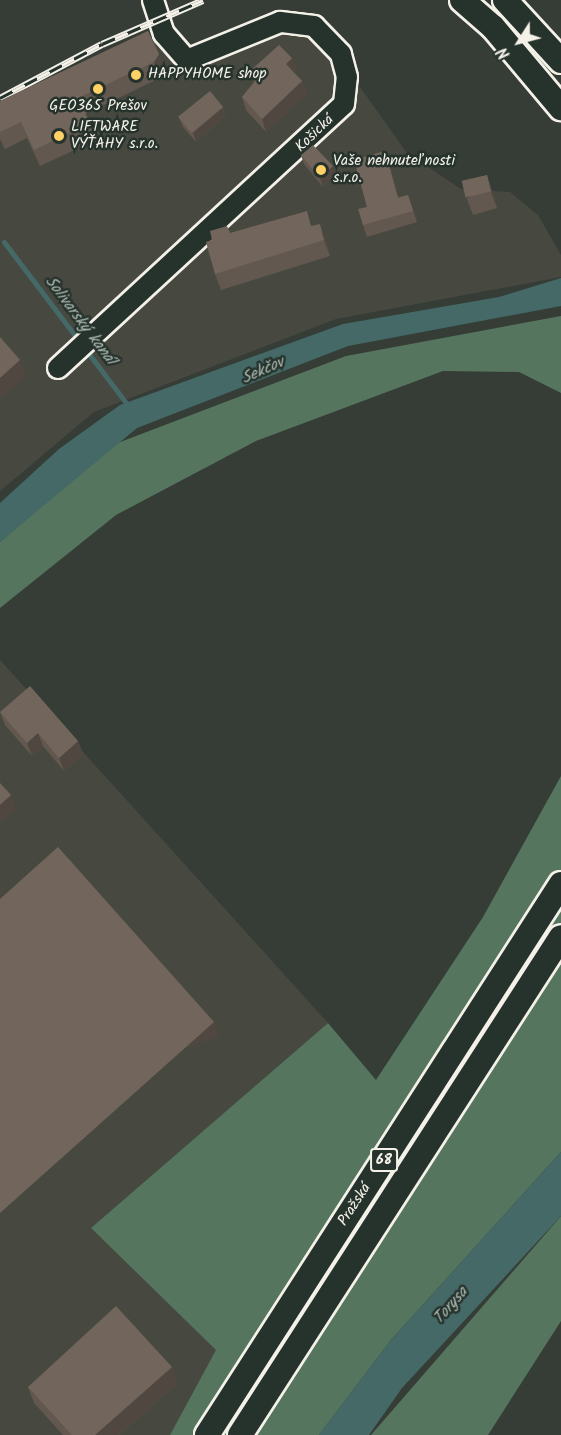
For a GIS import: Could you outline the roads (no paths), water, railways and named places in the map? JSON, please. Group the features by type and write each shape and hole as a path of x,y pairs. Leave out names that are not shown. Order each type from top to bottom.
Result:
{"main road":[{"path":"462,0 509,45 561,108"},
{"path":"505,0 561,61"},
{"name":"Pražská","path":"207,1435 561,884"},
{"name":"Pražská","path":"240,1435 561,937"}],"street":[{"name":"Košická","path":"58,368 334,117 347,90 341,54 314,26 290,21 269,25 188,60 164,34 153,0"}],"water":[{"name":"Sekčov","path":"561,278 561,306 348,346 137,428 0,542 0,503 59,449 120,405 343,324 499,297"},
{"name":"Torysa","path":"561,1152 561,1216 402,1388 369,1435 319,1435 391,1340"}],"waterway":[{"name":"Solivarský kanál","path":"4,242 130,408"}],"railway":[{"path":"0,98 102,44 203,0"}],"place":[{"name":"HAPPYHOME shop","path":"136,75"},
{"name":"GEO365 Prešov","path":"98,89"},
{"name":"LIFTWARE VÝŤAHY s.r.o.","path":"59,136"},
{"name":"Vaše nehnuteľnosti s.r.o.","path":"321,170"}]}
